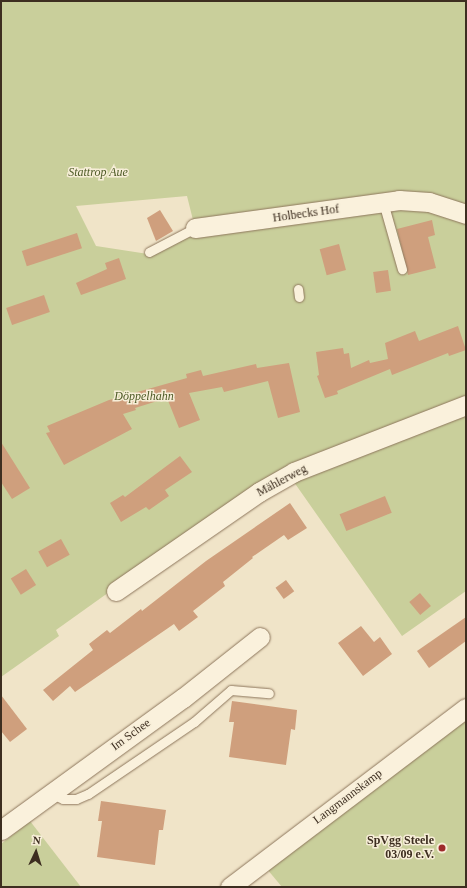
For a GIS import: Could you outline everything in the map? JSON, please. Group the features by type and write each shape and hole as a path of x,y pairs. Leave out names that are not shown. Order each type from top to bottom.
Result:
{"street":[{"name":"Holbecks Hof","path":"195,228 383,202 422,201 466,214"},
{"name":"Mählerweg","path":"116,591 259,492 294,472 466,405"},
{"name":"Im Schee","path":"1,830 183,698 260,637"},
{"name":"Langmannskamp","path":"230,887 466,708"}],"lane":[{"path":"383,202 402,269"},
{"name":"Holbecks Hof","path":"149,252 195,228"},
{"path":"50,793 63,799 76,799 88,794 194,722 231,690 269,693"}],"green space":[{"name":"Döppelhahn","path":"1,1 466,1 466,213 429,201 415,199 399,199 195,228 187,196 76,206 96,246 148,254 194,229 383,202 415,200 466,215 466,591 402,636 289,475 259,492 112,590 56,630 59,636 1,677"},
{"path":"466,710 466,887 282,887 262,863"},
{"path":"30,821 81,887 1,887 1,844"}],"building":[{"path":"160,210 173,231 156,241 147,218"},
{"path":"432,220 435,235 428,237 436,268 408,275 397,229"},
{"path":"77,233 82,248 27,266 22,251"},
{"path":"339,244 346,270 327,275 320,249"},
{"path":"119,258 126,279 81,295 76,283 107,269 105,263"},
{"path":"388,270 391,291 376,293 373,272"},
{"path":"44,295 50,312 12,325 6,308"},
{"path":"458,326 466,350 449,356 448,353 392,375 390,369 337,391 338,394 325,398 317,376 319,375 316,352 343,348 344,354 349,353 351,368 369,360 370,363 388,359 385,343 415,331 419,341"},
{"path":"289,363 300,412 278,418 268,381 224,392 222,387 189,393 200,420 179,428 167,398 135,408 136,410 123,414 132,429 64,465 46,433 50,432 47,426 109,400 187,378 186,374 201,370 203,376 256,364 257,368"},
{"path":"1,442 30,488 12,499 1,482"},
{"path":"180,456 192,472 165,490 169,496 149,510 146,507 121,522 110,503 123,495 125,497"},
{"path":"385,496 392,513 346,531 340,514"},
{"path":"290,503 307,528 288,540 284,535 252,557 253,558 223,582 225,586 193,611 198,617 179,631 174,624 75,692 70,686 53,701 43,690 93,650 89,644 107,630 110,633 141,609 142,611 206,561"},
{"path":"61,539 70,555 47,567 38,552"},
{"path":"26,569 36,585 21,595 11,579"},
{"path":"286,580 294,591 284,599 275,588"},
{"path":"420,593 431,606 420,615 409,602"},
{"path":"466,617 466,641 429,668 417,651"},
{"path":"361,626 374,642 380,637 392,654 363,676 338,643"},
{"path":"1,695 27,729 10,742 1,731"},
{"path":"232,701 297,710 295,730 291,729 286,765 229,757 234,722 229,722"},
{"path":"101,801 166,810 163,830 159,830 155,865 97,857 102,821 98,821"}],"place":[{"name":"SpVgg Steele 03/09 e.V.","path":"442,848"}],"park label":[{"name":"Stattrop Aue","path":"98,173"}]}
